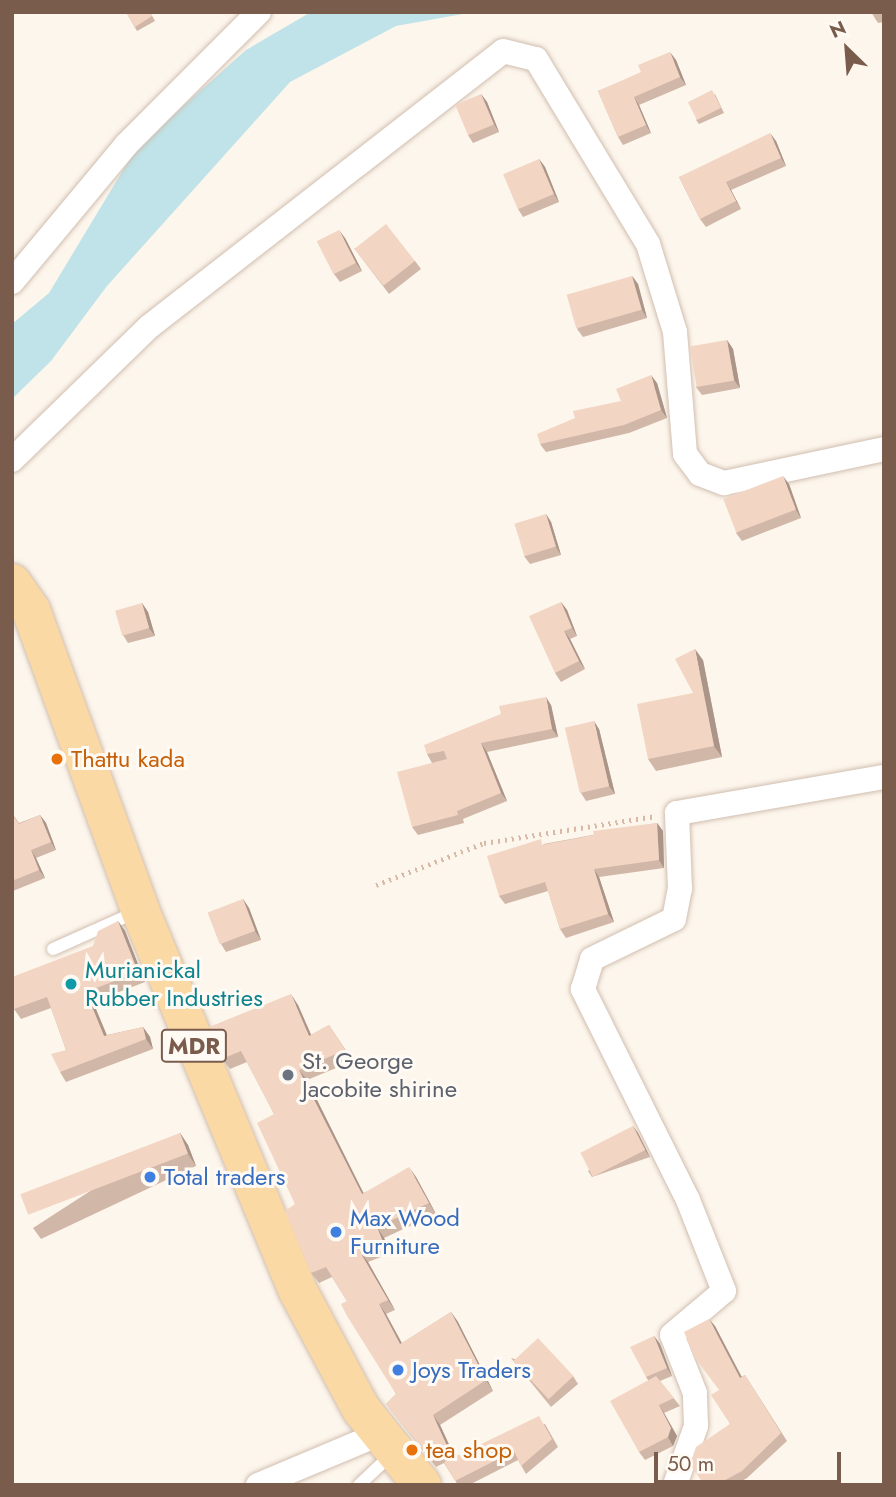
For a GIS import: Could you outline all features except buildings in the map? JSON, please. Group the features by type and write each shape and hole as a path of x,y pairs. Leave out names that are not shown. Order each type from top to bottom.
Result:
{"main road":[{"name":"MDR","path":"12,583 31,610 140,910 298,1291 361,1409 422,1485"}],"street":[{"path":"12,282 126,145 259,12"},
{"path":"12,460 150,326 503,51 536,59 648,244 675,332 685,454 700,474 724,483 884,449"},
{"path":"675,1485 696,1426 695,1393 672,1335 724,1291 688,1200 583,989 592,959 674,919 680,889 677,813 884,777"},
{"path":"258,1485 389,1442"}],"lane":[{"path":"53,949 140,910"},
{"path":"359,1485 389,1442"}],"path":[{"path":"376,885 484,843 677,813"}],"water":[{"path":"311,12 474,12 396,26 290,82 107,286 51,361 12,399 12,324 49,293 137,147 246,50"}],"place":[{"name":"Thattu kada","path":"57,759"},
{"name":"Murianickal Rubber Industries","path":"71,984"},
{"name":"St. George Jacobite shirine","path":"288,1075"},
{"name":"Total traders","path":"150,1177"},
{"name":"Max Wood Furniture","path":"336,1232"},
{"name":"Joys Traders","path":"398,1370"},
{"name":"tea shop","path":"412,1450"}]}
